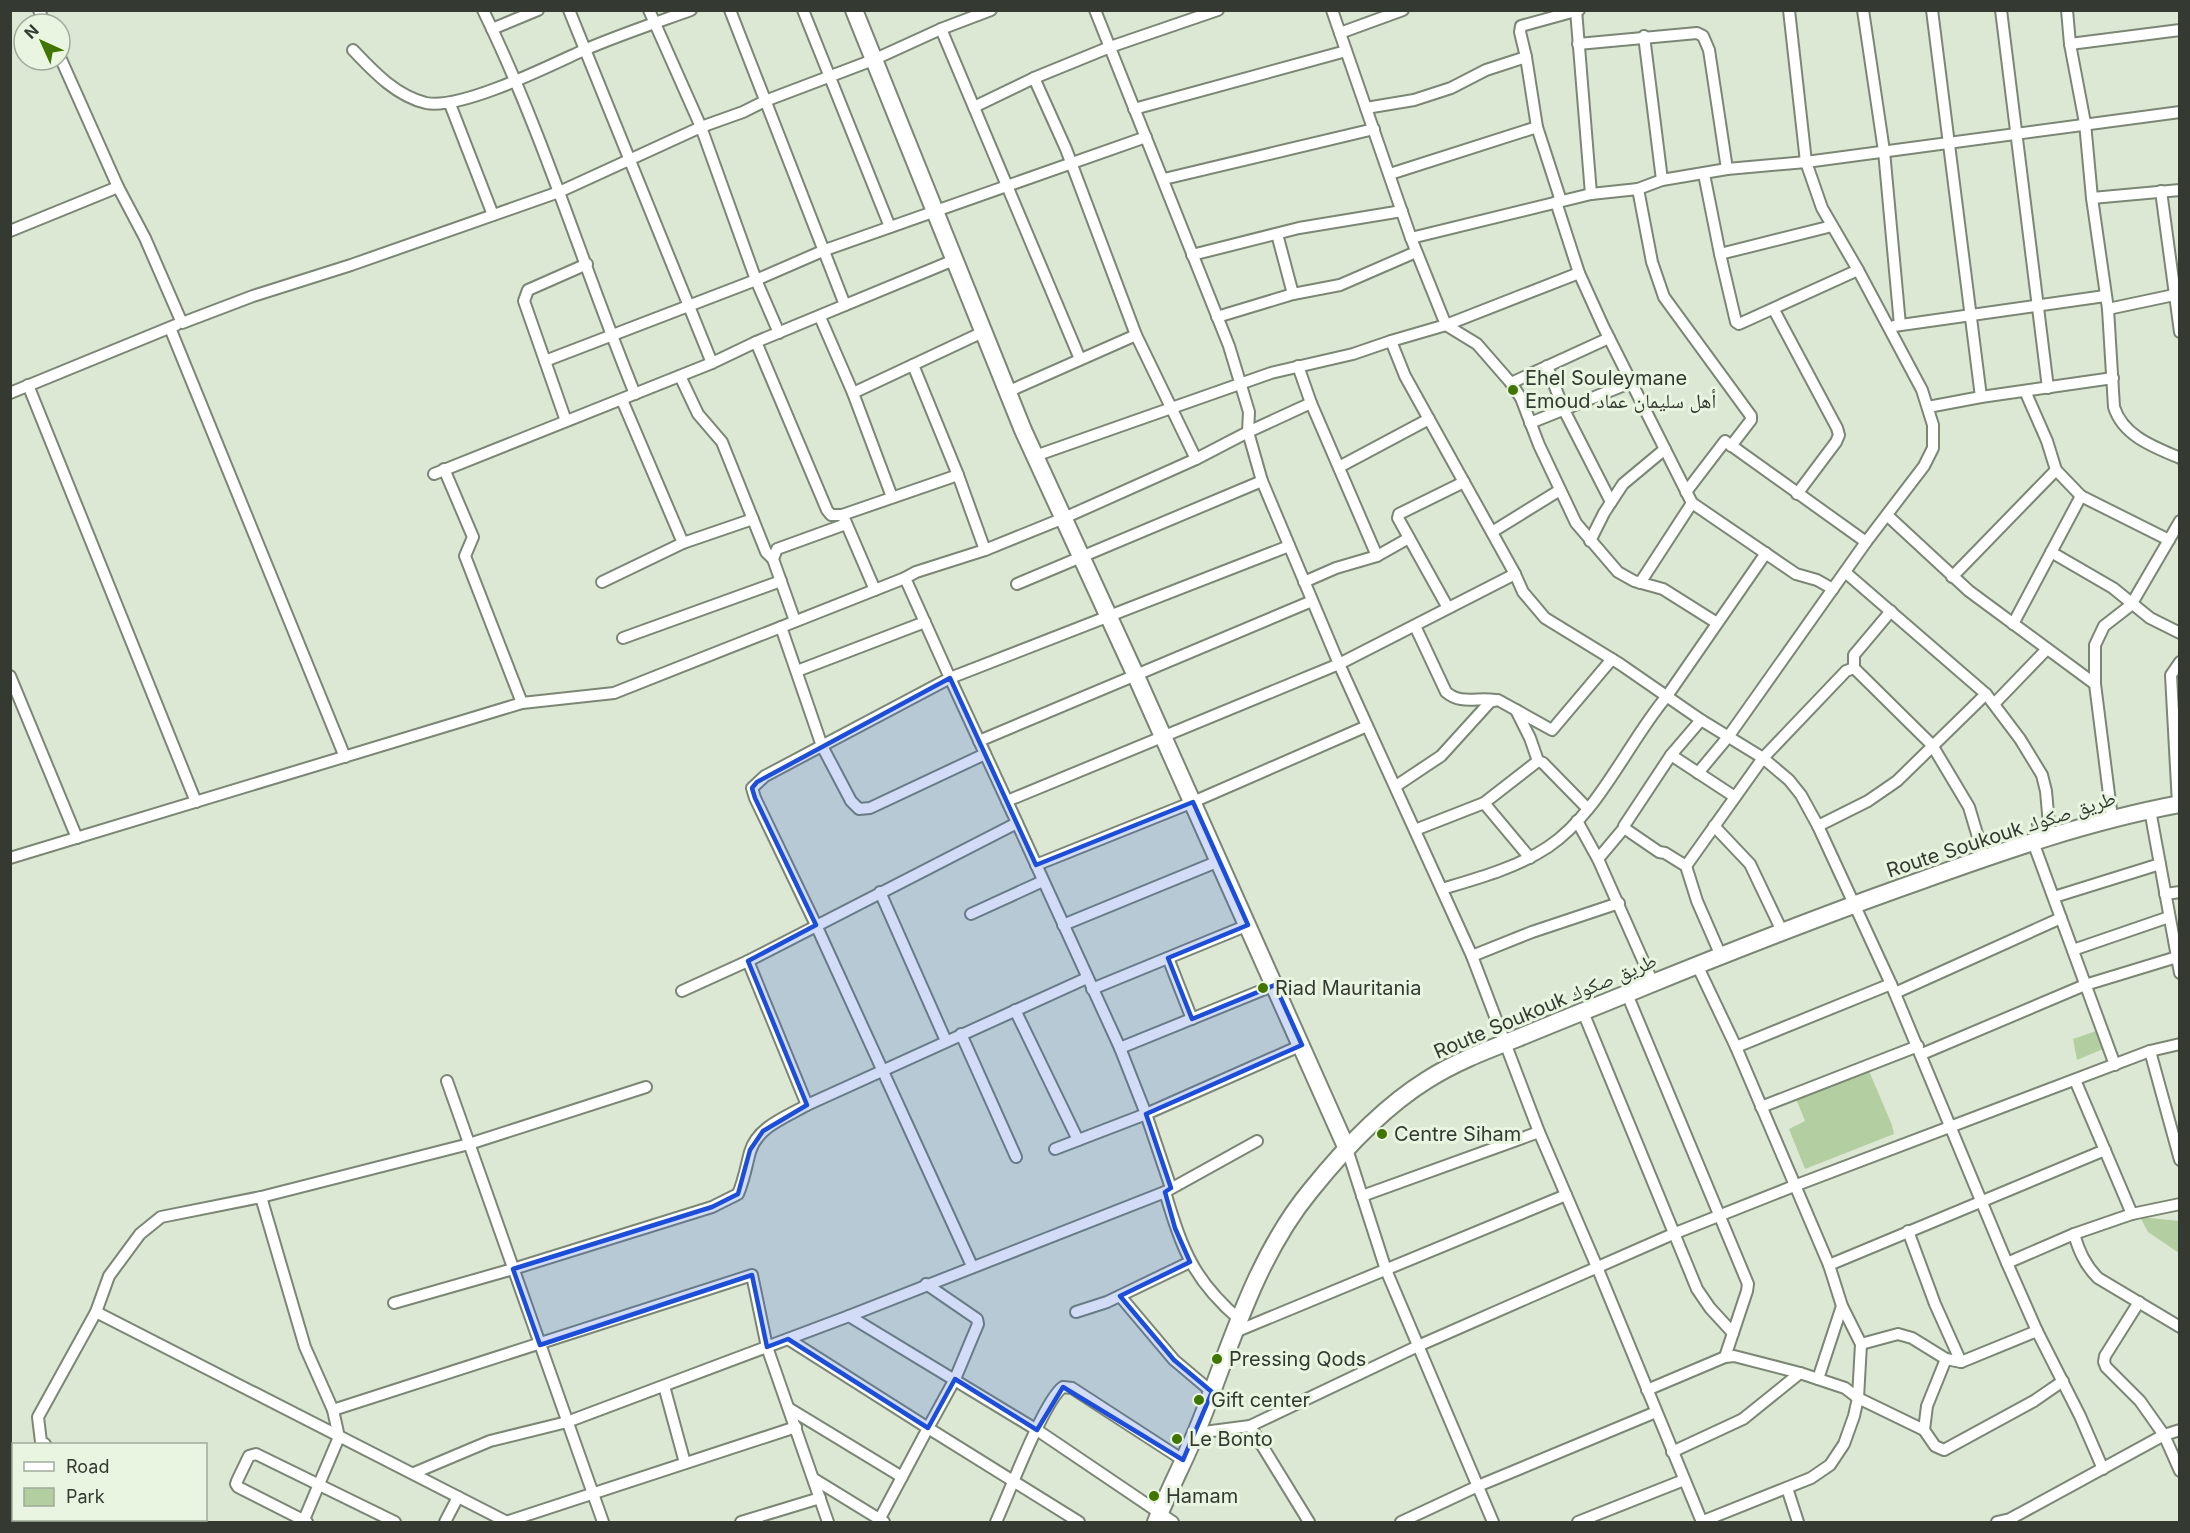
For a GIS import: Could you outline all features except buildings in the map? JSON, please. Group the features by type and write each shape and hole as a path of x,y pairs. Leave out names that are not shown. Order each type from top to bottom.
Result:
{"street":[{"path":"483,10 544,150 587,264 610,334 635,394"},
{"path":"492,29 538,10"},
{"path":"568,10 712,363"},
{"path":"649,10 701,127 756,280 779,333"},
{"path":"353,50 394,88 425,103 450,104 515,81 585,50 691,10"},
{"path":"730,10 846,305"},
{"path":"803,10 890,228"},
{"path":"854,10 1007,392 1220,861 1347,1149 1386,1270 1493,1522"},
{"path":"11,390 253,296 351,265 559,192 701,127 829,78 940,29 991,10"},
{"path":"1095,10 1229,346 1249,412 1248,432 1262,482 1339,664 1472,956 1539,1132 1701,1522 1787,1488 1820,1473 1830,1465 1839,1454 1850,1432 1858,1398 1862,1344 1842,1306 1829,1265 1736,1047 1697,965"},
{"path":"974,107 1034,78 1110,46 1218,10"},
{"path":"1332,10 1416,252 1446,325 1477,344 1511,382 1521,398 1530,423 1576,523 1618,572 1634,582 1663,589 1717,623"},
{"path":"1340,33 1403,10"},
{"path":"1534,10 1538,21"},
{"path":"1698,773 1728,737 1866,542 1888,516 1924,466 1933,448 1933,425 1922,390 1822,208 1806,162 1789,10"},
{"path":"1863,10 1884,151 1900,325"},
{"path":"1932,10 1981,397"},
{"path":"2001,10 2048,388"},
{"path":"2067,10 2070,44 2085,123 2092,198 2108,309 2114,407 2125,427 2148,443 2180,458"},
{"path":"1591,194 1577,11 1521,26 1520,32 1537,127 1579,273 1692,503 1801,577 1816,580 1833,589"},
{"path":"940,29 1080,359"},
{"path":"2070,44 2180,30"},
{"path":"1578,44 1644,36 1696,33 1703,36 1709,50 1727,170"},
{"path":"1644,36 1662,180"},
{"path":"1134,109 1346,51"},
{"path":"1366,108 1414,100 1451,88 1486,70 1526,57"},
{"path":"67,72 118,187 145,238 182,323"},
{"path":"1034,78 1071,163 1136,335 1196,459"},
{"path":"450,104 493,215"},
{"path":"1411,238 1591,194 1638,189 1662,180 2180,112"},
{"path":"1390,174 1537,127"},
{"path":"1164,179 1374,129"},
{"path":"545,361 610,334 756,280 825,250 1146,137"},
{"path":"1704,174 1737,323 1741,324 1774,310 1858,270"},
{"path":"10,231 118,187"},
{"path":"1638,189 1652,262 1664,297 1751,416 1751,420 1731,446"},
{"path":"2092,198 2180,190"},
{"path":"2161,191 2175,265 2174,295 2179,329"},
{"path":"1192,255 1299,228 1402,211"},
{"path":"1720,254 1832,226"},
{"path":"1276,234 1293,294"},
{"path":"1217,317 1293,294 1340,285 1416,252"},
{"path":"434,474 712,363 756,342 954,260"},
{"path":"566,422 524,301 528,290 587,264"},
{"path":"1035,456 1240,383 1298,366 1353,354 1446,325 1579,273"},
{"path":"2108,309 2174,295"},
{"path":"1888,327 2105,296"},
{"path":"1774,310 1839,435 1797,494"},
{"path":"820,317 854,393 892,497"},
{"path":"170,328 345,757"},
{"path":"854,393 983,332"},
{"path":"1007,392 1136,335"},
{"path":"1511,382 1609,338"},
{"path":"1391,341 1405,376 1523,592 1545,618 1612,659 1701,720 1762,758 1789,780 1801,795 1818,826 1893,988 2007,1263 2103,1469"},
{"path":"756,342 827,510 844,520 874,590"},
{"path":"913,365 985,550"},
{"path":"1298,366 1311,403 1377,556"},
{"path":"1547,366 1564,410 1611,502"},
{"path":"680,376 698,414 722,442 766,552 772,559 795,621"},
{"path":"1928,407 2113,378"},
{"path":"1530,423 1632,382"},
{"path":"28,385 195,802"},
{"path":"2025,391 2047,441 2056,470 2081,496 2169,540"},
{"path":"622,399 683,543"},
{"path":"10,858 522,703 614,693 916,572 985,550 1064,518 1196,459 1311,403"},
{"path":"1339,467 1429,419"},
{"path":"1686,492 1725,441 1866,542"},
{"path":"1590,541 1623,484 1665,449"},
{"path":"444,469 473,537 465,556 522,703"},
{"path":"1952,577 2056,470"},
{"path":"772,559 777,549 892,497 957,475"},
{"path":"1017,584 1262,482"},
{"path":"1448,608 1399,522 1399,514 1464,482"},
{"path":"1492,532 1560,490"},
{"path":"2013,624 2081,496"},
{"path":"1640,583 1692,503"},
{"path":"1888,516 1952,577 2095,684"},
{"path":"602,582 683,543 753,519"},
{"path":"2112,818 2095,684 2096,640 2104,626 2131,605 2180,521"},
{"path":"1304,582 1336,568 1377,556 1409,538"},
{"path":"972,1266 752,788 765,776 950,678 1289,546"},
{"path":"2051,552 2113,588 2131,605 2150,618 2180,633"},
{"path":"1442,889 1496,872 1530,858 1551,845 1577,821 1588,809 1766,553"},
{"path":"1845,572 1986,694 1994,704 2020,739 2042,775 2046,791 2050,836"},
{"path":"1007,801 1339,664 1515,574"},
{"path":"905,578 1120,1048 1146,1114 1168,1190 1175,1228 1190,1262 1237,1326 1386,1270 1566,1195"},
{"path":"623,638 781,582"},
{"path":"979,741 1312,601"},
{"path":"1891,611 1854,655 1854,668 1932,745 1969,807 1984,857"},
{"path":"796,671 925,622"},
{"path":"1415,626 1446,692 1454,699 1498,700 1552,730 1612,659"},
{"path":"781,627 822,746 851,801 859,810 870,808 985,754"},
{"path":"1994,704 2047,649"},
{"path":"2179,804 2175,675 2180,662"},
{"path":"1686,866 1762,758 1846,671 1854,668"},
{"path":"10,676 77,838"},
{"path":"1818,826 1868,801 1888,788 1986,694"},
{"path":"1396,786 1441,756 1483,708 1490,702 1498,700"},
{"path":"1516,710 1538,761 1543,763 1588,809"},
{"path":"1598,859 1624,828 1671,755 1701,720"},
{"path":"1036,865 1193,802 1367,726"},
{"path":"1671,755 1735,797"},
{"path":"1415,830 1484,803 1538,761"},
{"path":"1484,803 1530,858"},
{"name":"Route Soukouk طريق صكوك","path":"1163,1519 1183,1460 1196,1433 1237,1326 1269,1255 1299,1206 1347,1149 1399,1099 1456,1064 1853,904 2050,836 2112,818 2179,804"},
{"path":"2150,810 2180,973"},
{"path":"1577,821 1619,903 1653,983"},
{"path":"682,991 748,961 1017,823"},
{"path":"1714,826 1750,864 1782,931"},
{"path":"1624,828 1659,852 1665,853 1686,866 1697,901 1721,956"},
{"path":"2034,842 2115,1065"},
{"path":"1063,926 1220,861"},
{"path":"2054,897 2160,864"},
{"path":"971,914 1043,881"},
{"path":"880,892 946,1041"},
{"path":"2165,894 2180,892"},
{"path":"1472,956 1532,932 1619,903"},
{"path":"2073,950 2169,917"},
{"path":"1736,1047 1893,988 2061,918"},
{"path":"1092,989 1248,925"},
{"path":"1761,1107 1920,1050 2085,985 2177,957"},
{"path":"1168,958 1192,1019"},
{"path":"748,961 807,1105"},
{"path":"394,1302 513,1269 712,1207 738,1194 744,1182 750,1150 763,1131 807,1105 1087,978"},
{"path":"1120,1048 1275,985"},
{"path":"1627,994 1748,1287 1725,1357"},
{"path":"1015,1010 1078,1140"},
{"path":"1583,1012 1697,1289 1710,1308 1733,1333"},
{"path":"962,1034 1016,1157"},
{"path":"1196,1433 1250,1426 1418,1346 1719,1215 2150,1051 2180,1044"},
{"path":"1055,1149 1146,1114 1302,1045"},
{"path":"2150,1051 2180,1161"},
{"path":"2075,1080 2132,1214"},
{"path":"447,1081 603,1522"},
{"path":"42,1443 40,1442 38,1418 96,1312 109,1276 140,1234 161,1217 261,1197 469,1144 646,1087"},
{"path":"1362,1196 1539,1132"},
{"path":"414,1473 490,1441 567,1422 849,1316 1168,1190 1257,1141"},
{"path":"1829,1265 2105,1150"},
{"path":"261,1197 305,1347 333,1410 339,1437 317,1484 304,1522 238,1487 237,1481 252,1454 317,1484 395,1522"},
{"path":"2007,1263 2074,1234 2132,1214 2180,1204"},
{"path":"1908,1232 1935,1304 1961,1362"},
{"path":"2074,1234 2080,1253 2091,1272 2103,1283 2180,1327"},
{"path":"1076,1312 1120,1296 1190,1262"},
{"path":"333,1410 752,1275 767,1347 828,1522"},
{"path":"814,1479 881,1522 902,1477 955,1379 978,1324 977,1319 926,1284"},
{"path":"1120,1296 1174,1360 1212,1392"},
{"path":"2139,1302 2105,1356 2104,1362 2106,1367 2140,1401 2164,1435 2180,1471"},
{"path":"1818,1379 1842,1306"},
{"path":"96,1312 506,1522 796,1427"},
{"path":"849,1316 1037,1430 1163,1519"},
{"path":"1862,1344 1898,1334 1912,1338 1946,1359 1961,1362 2037,1331"},
{"path":"788,1339 1079,1522"},
{"path":"1647,1390 1725,1357 1743,1357 1845,1388 1858,1398 1924,1430 1935,1446 1944,1450 2034,1401 2062,1381"},
{"path":"1924,1430 1928,1406 1946,1359"},
{"path":"1672,1452 1743,1419 1800,1373"},
{"path":"664,1386 685,1463"},
{"path":"996,1522 1037,1430 1057,1391 1063,1387 1071,1388 1183,1460"},
{"path":"789,1409 902,1477"},
{"path":"1401,1522 1478,1486 1656,1412"},
{"path":"1250,1426 1309,1522"},
{"path":"1997,1522 2011,1521 2164,1435 2180,1430"},
{"path":"1578,1522 1684,1480"},
{"path":"1787,1488 1798,1522"},
{"path":"445,1522 458,1497"},
{"path":"744,1522 820,1498"}],"highlighted area":[{"path":"950,678 1036,865 1193,802 1248,925 1168,958 1192,1019 1275,985 1302,1045 1146,1114 1171,1188 1165,1192 1175,1228 1190,1262 1120,1296 1174,1360 1212,1392 1183,1460 1063,1387 1037,1430 955,1379 928,1428 788,1339 767,1347 752,1275 540,1345 513,1269 712,1207 738,1194 750,1150 763,1131 807,1105 748,961 816,925 755,798 752,788 757,782"}],"green space":[{"path":"2099,1030 2103,1049 2077,1060 2073,1039"},
{"path":"1869,1071 1894,1134 1805,1169 1789,1129 1805,1121 1796,1099"},
{"path":"2140,1217 2179,1221 2179,1253 2148,1232"}],"place":[{"name":"Ehel Souleymane Emoud أهل سليمان عماد","path":"1513,390"},
{"name":"Riad Mauritania","path":"1263,988"},
{"name":"Centre Siham","path":"1382,1134"},
{"name":"Pressing Qods","path":"1217,1359"},
{"name":"Gift center","path":"1199,1400"},
{"name":"Le Bonto","path":"1177,1439"},
{"name":"Hamam","path":"1154,1496"}]}
